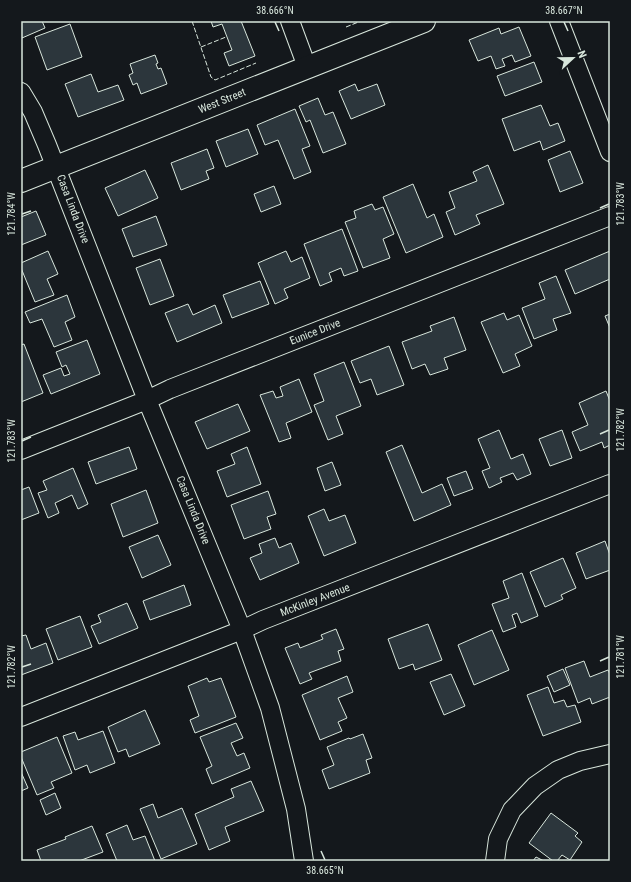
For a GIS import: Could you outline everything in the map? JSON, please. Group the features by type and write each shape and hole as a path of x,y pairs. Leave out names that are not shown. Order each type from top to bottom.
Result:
{"main road":[{"name":"West Street","path":"21,181 424,21"}],"street":[{"path":"290,21 307,67"},
{"path":"559,21 610,152"},
{"name":"Casa Linda Drive","path":"21,92 33,112 48,145 147,400 242,630 272,716 296,809 304,861"},
{"name":"Eunice Drive","path":"21,450 147,400 170,389 610,216"},
{"name":"McKinley Avenue","path":"21,717 610,484"},
{"path":"495,861 498,839 512,810 535,786 558,770 580,761 610,754"}],"building":[{"path":"21,21 42,21 45,28 22,38"},
{"path":"211,21 241,21 255,56 229,66 224,53 232,50 222,24 213,27"},
{"path":"70,24 82,57 47,70 35,37"},
{"path":"519,27 531,56 515,62 512,55 502,59 505,66 496,69 491,56 478,61 469,40 499,28 501,34"},
{"path":"155,55 158,63 156,64 158,69 161,68 167,84 141,94 137,83 133,85 129,75 133,73 130,64"},
{"path":"534,62 542,82 505,96 497,76"},
{"path":"91,74 98,92 118,85 124,100 78,117 65,84"},
{"path":"355,84 358,91 377,84 385,105 351,119 339,91"},
{"path":"318,98 325,115 333,112 346,144 323,153 310,120 306,122 299,106"},
{"path":"541,105 550,126 558,123 565,141 543,150 540,141 514,151 502,119"},
{"path":"295,109 310,146 302,149 311,172 294,179 278,140 265,145 257,125"},
{"path":"248,129 258,154 226,167 216,141"},
{"path":"207,149 214,168 206,171 209,179 181,190 171,163"},
{"path":"570,151 583,183 560,192 548,160"},
{"path":"488,165 504,204 476,215 480,224 455,235 446,212 455,208 449,192 477,181 473,172"},
{"path":"145,170 158,198 118,216 105,188"},
{"path":"413,184 427,218 434,214 443,237 406,253 383,197"},
{"path":"274,186 281,204 261,212 254,194"},
{"path":"372,204 375,210 383,207 394,234 383,239 390,258 363,268 345,222 356,218 354,211"},
{"path":"36,211 46,235 21,245 21,217"},
{"path":"156,216 167,245 133,257 122,229"},
{"path":"342,229 358,271 344,276 341,268 329,273 332,281 320,286 304,244"},
{"path":"48,251 58,274 47,279 54,295 35,302 21,268 21,263"},
{"path":"286,251 291,262 302,257 310,278 284,289 288,298 275,304 258,263"},
{"path":"610,251 610,279 575,294 565,270"},
{"path":"160,259 174,296 150,305 136,268"},
{"path":"556,276 571,313 553,319 557,330 534,339 522,308 545,299 539,283"},
{"path":"260,281 269,304 232,318 223,295"},
{"path":"67,295 75,317 65,322 72,340 54,347 42,319 30,323 25,312"},
{"path":"188,304 193,315 215,305 222,323 177,342 165,313"},
{"path":"504,313 507,320 519,315 532,346 515,354 520,366 503,373 481,322"},
{"path":"610,314 610,328 605,316"},
{"path":"454,317 466,350 444,358 448,369 430,375 425,364 412,369 402,342 432,331 430,326"},
{"path":"87,340 100,374 51,394 43,375 61,368 64,376 70,374 66,365 62,367 56,352"},
{"path":"24,344 43,393 21,402 21,345"},
{"path":"389,346 404,385 377,395 371,379 360,383 351,361"},
{"path":"344,362 361,406 336,416 343,434 328,440 314,405 324,401 314,374"},
{"path":"299,379 312,412 286,423 291,438 279,442 260,395 273,391 276,398 283,396 280,387"},
{"path":"606,391 610,401 610,445 604,448 602,442 580,451 572,432 588,425 579,403"},
{"path":"238,404 250,431 207,449 195,422"},
{"path":"499,430 511,459 523,454 531,474 517,480 513,473 500,478 502,482 489,488 482,471 490,468 478,439"},
{"path":"562,430 572,458 550,466 539,439"},
{"path":"402,445 422,493 442,484 451,505 414,521 386,452"},
{"path":"129,447 137,469 96,484 88,462"},
{"path":"247,447 261,484 227,497 217,471 235,464 231,454"},
{"path":"332,462 341,485 325,491 317,468"},
{"path":"73,468 88,504 78,509 72,495 55,503 59,513 48,518 38,493 47,490 43,481"},
{"path":"466,471 473,489 454,496 447,478"},
{"path":"29,487 39,513 21,520 21,490"},
{"path":"146,490 158,523 123,537 111,504"},
{"path":"268,491 276,514 267,517 271,529 244,539 231,505"},
{"path":"324,509 329,521 345,515 356,543 324,556 308,516"},
{"path":"158,535 171,565 142,578 129,547"},
{"path":"275,538 279,548 291,543 299,563 260,580 250,558 262,553 259,544"},
{"path":"605,541 610,555 610,570 586,579 576,553"},
{"path":"563,558 576,588 561,595 563,599 545,607 530,572"},
{"path":"522,573 538,616 521,623 517,613 512,615 516,627 503,632 492,604 509,598 503,581"},
{"path":"184,585 191,605 150,620 143,601"},
{"path":"127,603 138,628 99,644 91,626 101,622 98,615"},
{"path":"80,616 92,647 58,660 46,629"},
{"path":"428,624 442,660 415,670 413,664 399,669 388,639"},
{"path":"336,629 344,649 338,651 341,661 309,673 312,679 300,684 285,648 298,643 300,648 323,639 321,635"},
{"path":"492,630 509,670 474,685 458,645"},
{"path":"26,635 31,649 46,643 53,663 21,675 21,636"},
{"path":"584,661 590,677 608,670 610,674 610,697 592,704 590,698 578,703 565,668"},
{"path":"563,669 570,685 554,692 547,676"},
{"path":"451,674 465,706 444,715 430,682"},
{"path":"347,676 353,692 338,698 347,718 338,722 342,731 320,740 302,695"},
{"path":"207,678 209,682 221,678 236,717 195,733 190,720 199,716 188,686"},
{"path":"548,687 554,703 564,700 567,707 575,705 581,722 543,736 527,695"},
{"path":"145,710 160,744 129,757 126,749 118,752 108,727"},
{"path":"236,723 243,738 231,743 237,756 244,753 250,768 212,784 206,769 212,766 200,737"},
{"path":"103,731 115,763 90,773 87,765 75,770 63,736 75,732 78,740"},
{"path":"363,734 372,758 366,760 370,773 329,789 322,770 334,765 327,747"},
{"path":"57,737 72,773 51,782 54,788 37,795 21,757 21,752"},
{"path":"21,772 28,788 21,791"},
{"path":"251,781 264,811 225,827 230,841 209,850 195,814 234,797 231,789"},
{"path":"55,793 61,808 46,815 40,800"},
{"path":"153,804 158,818 182,808 197,844 161,859 140,809"},
{"path":"551,813 578,833 575,836 582,842 570,860 562,855 557,861 553,861 529,843"},
{"path":"127,825 133,840 145,836 155,861 117,861 106,834"},
{"path":"92,826 103,852 79,861 41,861 37,850 66,839 65,837"},
{"path":"536,857 544,861 533,861"}],"fence":[{"path":"192,21 211,77 215,80 256,63"},
{"path":"346,27 361,21"},
{"path":"201,47 226,37"}]}
